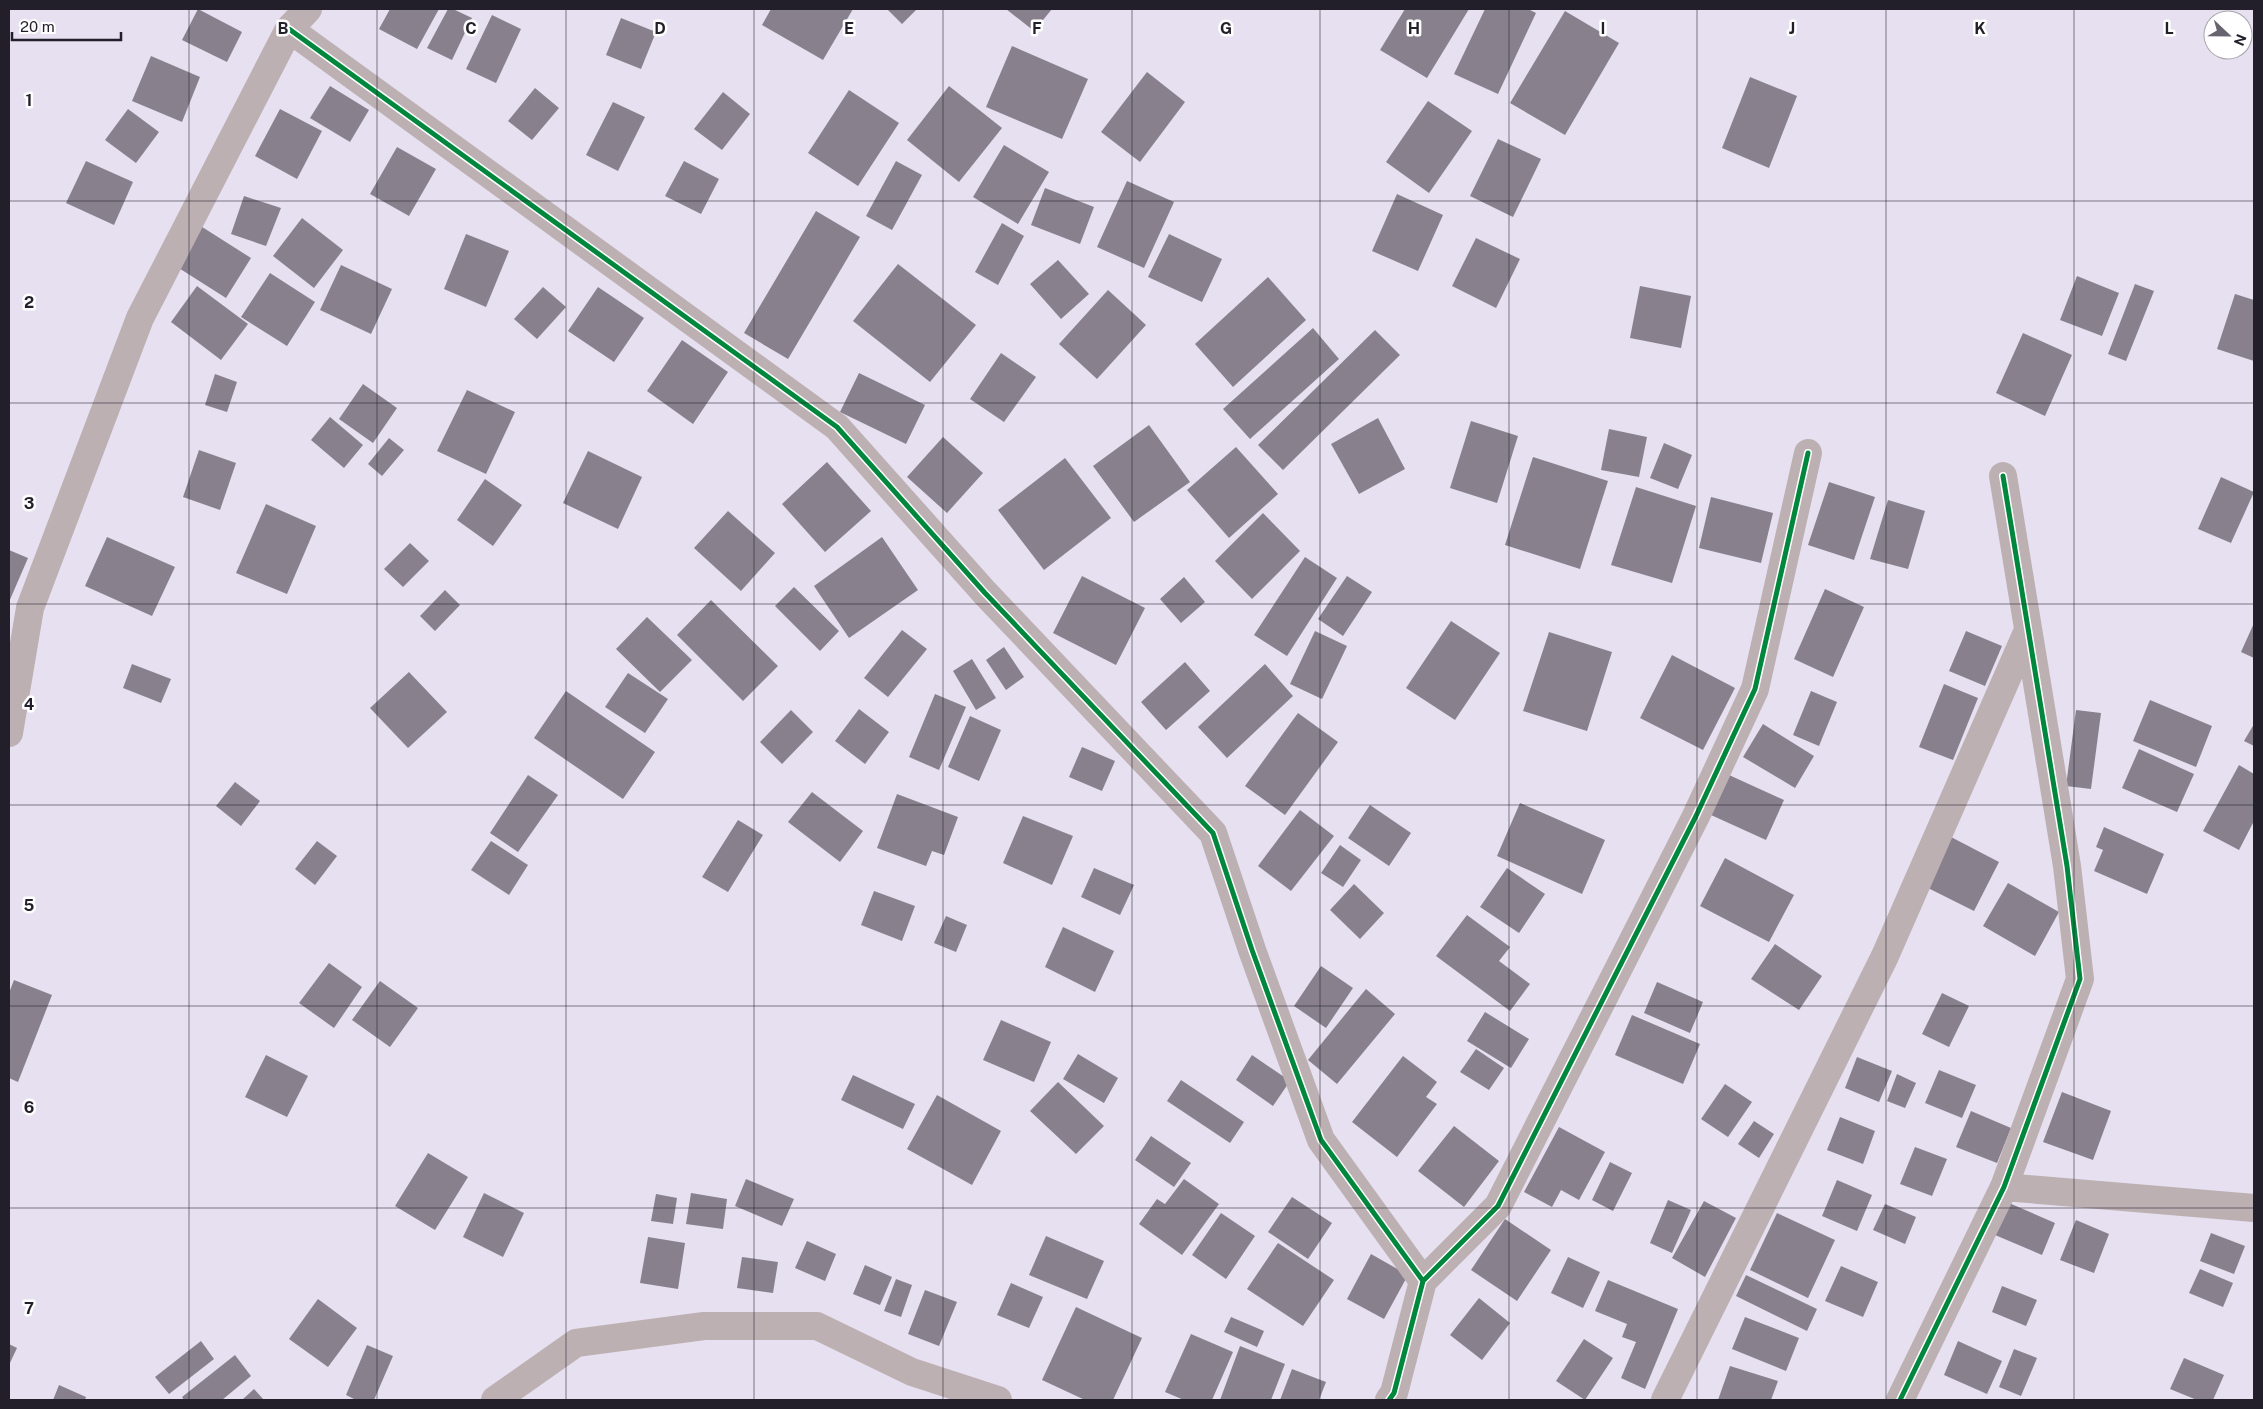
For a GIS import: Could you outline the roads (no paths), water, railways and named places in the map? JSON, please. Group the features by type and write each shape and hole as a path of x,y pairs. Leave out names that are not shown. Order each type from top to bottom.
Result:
{"street":[{"path":"9,733 30,608 140,318 289,30 308,9"},
{"path":"289,30 837,427 985,594 1213,833 1252,950 1321,1140 1423,1281"},
{"path":"1398,1398 1423,1281 1498,1206 1696,816 1755,689 1808,453"},
{"path":"1900,1400 2004,1187 2080,980 2067,866 2003,476"},
{"path":"1665,1400 1885,956 2028,630"},
{"path":"2004,1187 2254,1208"},
{"path":"495,1400 576,1343 704,1326 817,1326 912,1372 998,1400"}]}
